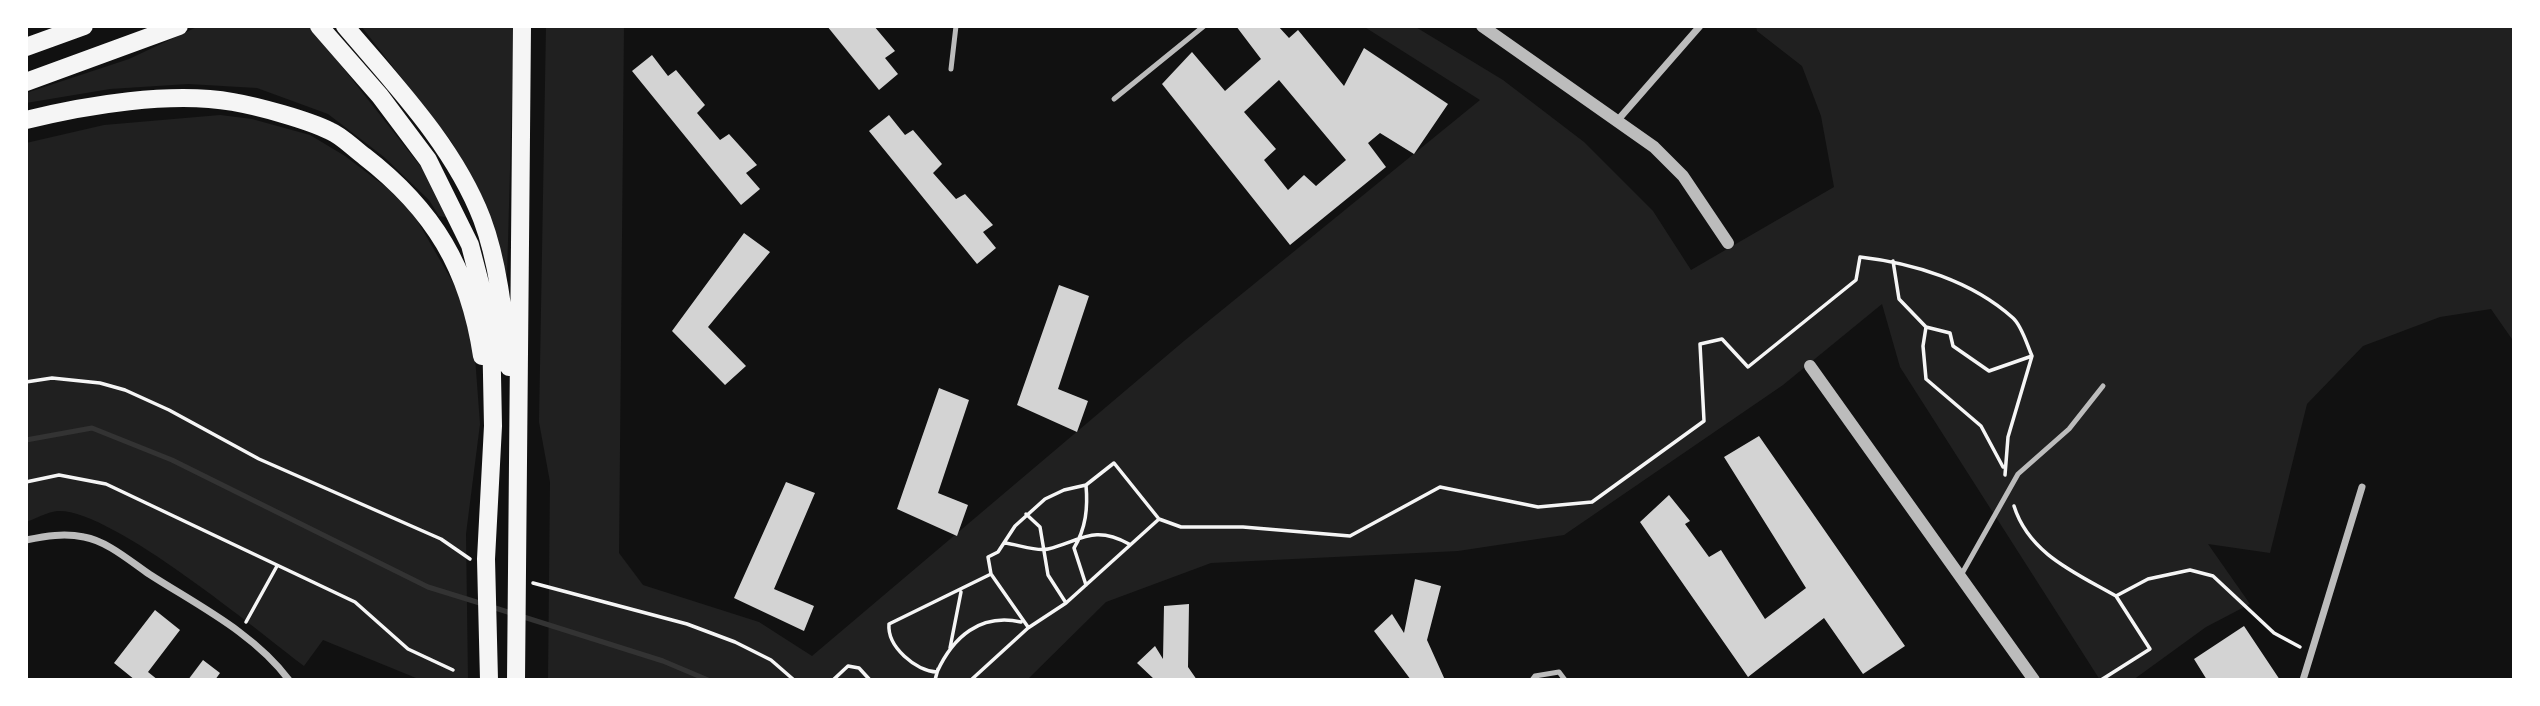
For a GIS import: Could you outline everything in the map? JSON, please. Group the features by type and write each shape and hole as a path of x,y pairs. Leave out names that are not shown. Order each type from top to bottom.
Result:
{"highway":[{"path":"26,47 84,26"},
{"path":"26,82 179,26"},
{"path":"319,26 380,96 428,160 470,245 491,325 493,426 484,561 489,677"},
{"path":"345,26 446,150 482,219 503,309 516,430"},
{"path":"516,680 519,575 516,430 522,26"},
{"path":"26,120 109,104 182,99 233,102 331,131 400,184 448,245 475,312 493,426"}],"street":[{"path":"1482,26 1654,147 1684,176 1728,243"},
{"path":"1616,121 1700,26"},
{"path":"1810,366 2034,680"},
{"path":"2303,680 2362,486"},
{"path":"26,540 52,534 86,537 113,550 240,633 271,659 289,680"}],"lane":[{"path":"951,69 957,26"},
{"path":"1114,99 1204,26"},
{"path":"1960,577 2018,474 2069,429 2103,386"},
{"path":"1532,680 1535,676 1559,672 1565,680"}],"path":[{"path":"1028,628 991,575 988,557 998,552 1026,514 1045,499 1064,489 1086,485 1114,463 1159,519 1181,527 1243,527 1350,536 1440,486 1538,507 1592,502 1704,421 1700,344 1722,339 1748,367 1856,280 1860,257 1893,261 1969,287 2015,320 2032,356 2008,437 2004,470"},
{"path":"1893,261 1899,299 1926,327 1950,333 1953,346 1989,370 2032,356"},
{"path":"1926,327 1923,346 1926,379 1981,426 2004,470 2018,516 2046,556 2116,596 2150,649 2101,680"},
{"path":"26,382 52,378 100,383 125,390 169,410 259,459 441,539 484,561"},
{"path":"26,481 59,475 106,484 355,602 408,649 453,670"},
{"path":"1086,485 1088,510 1081,536 1073,548 1086,585"},
{"path":"1026,514 1040,527 1048,575 1066,603"},
{"path":"971,680 1028,628 1066,603 1159,519"},
{"path":"1004,542 1045,550 1081,536 1110,534 1129,544"},
{"path":"240,633 277,566"},
{"path":"2116,596 2148,579 2190,570 2213,576 2274,633 2312,653"},
{"path":"519,575 546,588 569,590 687,624 735,642 771,660 794,680"},
{"path":"936,672 924,671 896,647 889,632 889,624 961,592 991,575"},
{"path":"950,648 961,592"},
{"path":"935,680 936,672 950,648 976,624 1007,619 1022,623"},
{"path":"833,680 848,666 859,668 870,680"}],"shaded area":[{"path":"199,26 310,26 429,177 450,218 439,216 429,200 384,157 328,114 257,88 188,84 110,89 26,103 26,93 129,59"},
{"path":"361,26 514,26 507,277 482,197 451,141"},
{"path":"546,26 624,26 619,553 643,585 759,622 812,656 1184,341 1480,100 1363,26 1414,26 1503,80 1584,142 1653,211 1691,270 1834,187 1821,116 1802,66 1757,31 1756,26 2514,26 2514,342 2491,309 2440,317 2363,346 2307,404 2270,553 2208,544 2250,604 2206,627 2133,680 2100,680 1900,367 1882,304 1783,385 1564,535 1458,551 1211,563 1106,602 1027,680 548,680 550,482 539,422"},
{"path":"220,115 252,119 310,135 345,156 407,203 455,286 473,330 480,424 466,534 468,680 421,680 323,640 304,666 183,574 111,529 81,515 57,511 26,522 26,143 104,125"}],"building":[{"path":"827,26 874,26 895,51 885,58 898,74 879,90"},
{"path":"1236,26 1278,26 1289,38 1298,30 1344,86 1364,48 1448,104 1414,154 1380,133 1368,143 1386,167 1290,245 1162,84 1192,52 1225,91 1261,59","holes":["1279,80 1346,160 1316,186 1304,175 1288,190 1264,160 1276,149 1244,112"]},
{"path":"652,55 668,76 676,70 705,105 697,113 720,140 729,134 757,165 746,173 760,189 741,205 632,71"},
{"path":"889,115 905,135 913,130 942,164 933,173 956,199 965,194 993,225 983,232 996,248 977,264 869,131"},
{"path":"744,233 770,252 708,327 746,366 725,385 672,331"},
{"path":"1059,285 1089,296 1058,389 1088,401 1077,432 1017,405"},
{"path":"939,388 969,400 938,493 968,505 957,536 897,509"},
{"path":"1759,436 1905,646 1863,674 1824,618 1748,677 1640,522 1669,495 1690,521 1685,524 1709,557 1721,550 1765,619 1806,588 1724,457"},
{"path":"786,482 815,493 774,589 814,606 804,631 734,598"},
{"path":"1415,579 1441,586 1427,640 1445,680 1411,680 1374,631 1392,614 1404,633"},
{"path":"1189,604 1188,667 1197,680 1155,680 1137,663 1155,646 1163,659 1164,606"},
{"path":"155,610 180,630 148,672 158,680 135,680 114,663"},
{"path":"2244,626 2280,680 2207,680 2194,659"},
{"path":"203,660 220,673 215,680 188,680"}],"waterway":[{"path":"26,440 92,428 172,460 428,587 483,604"},
{"path":"492,607 663,661 708,680"}]}
